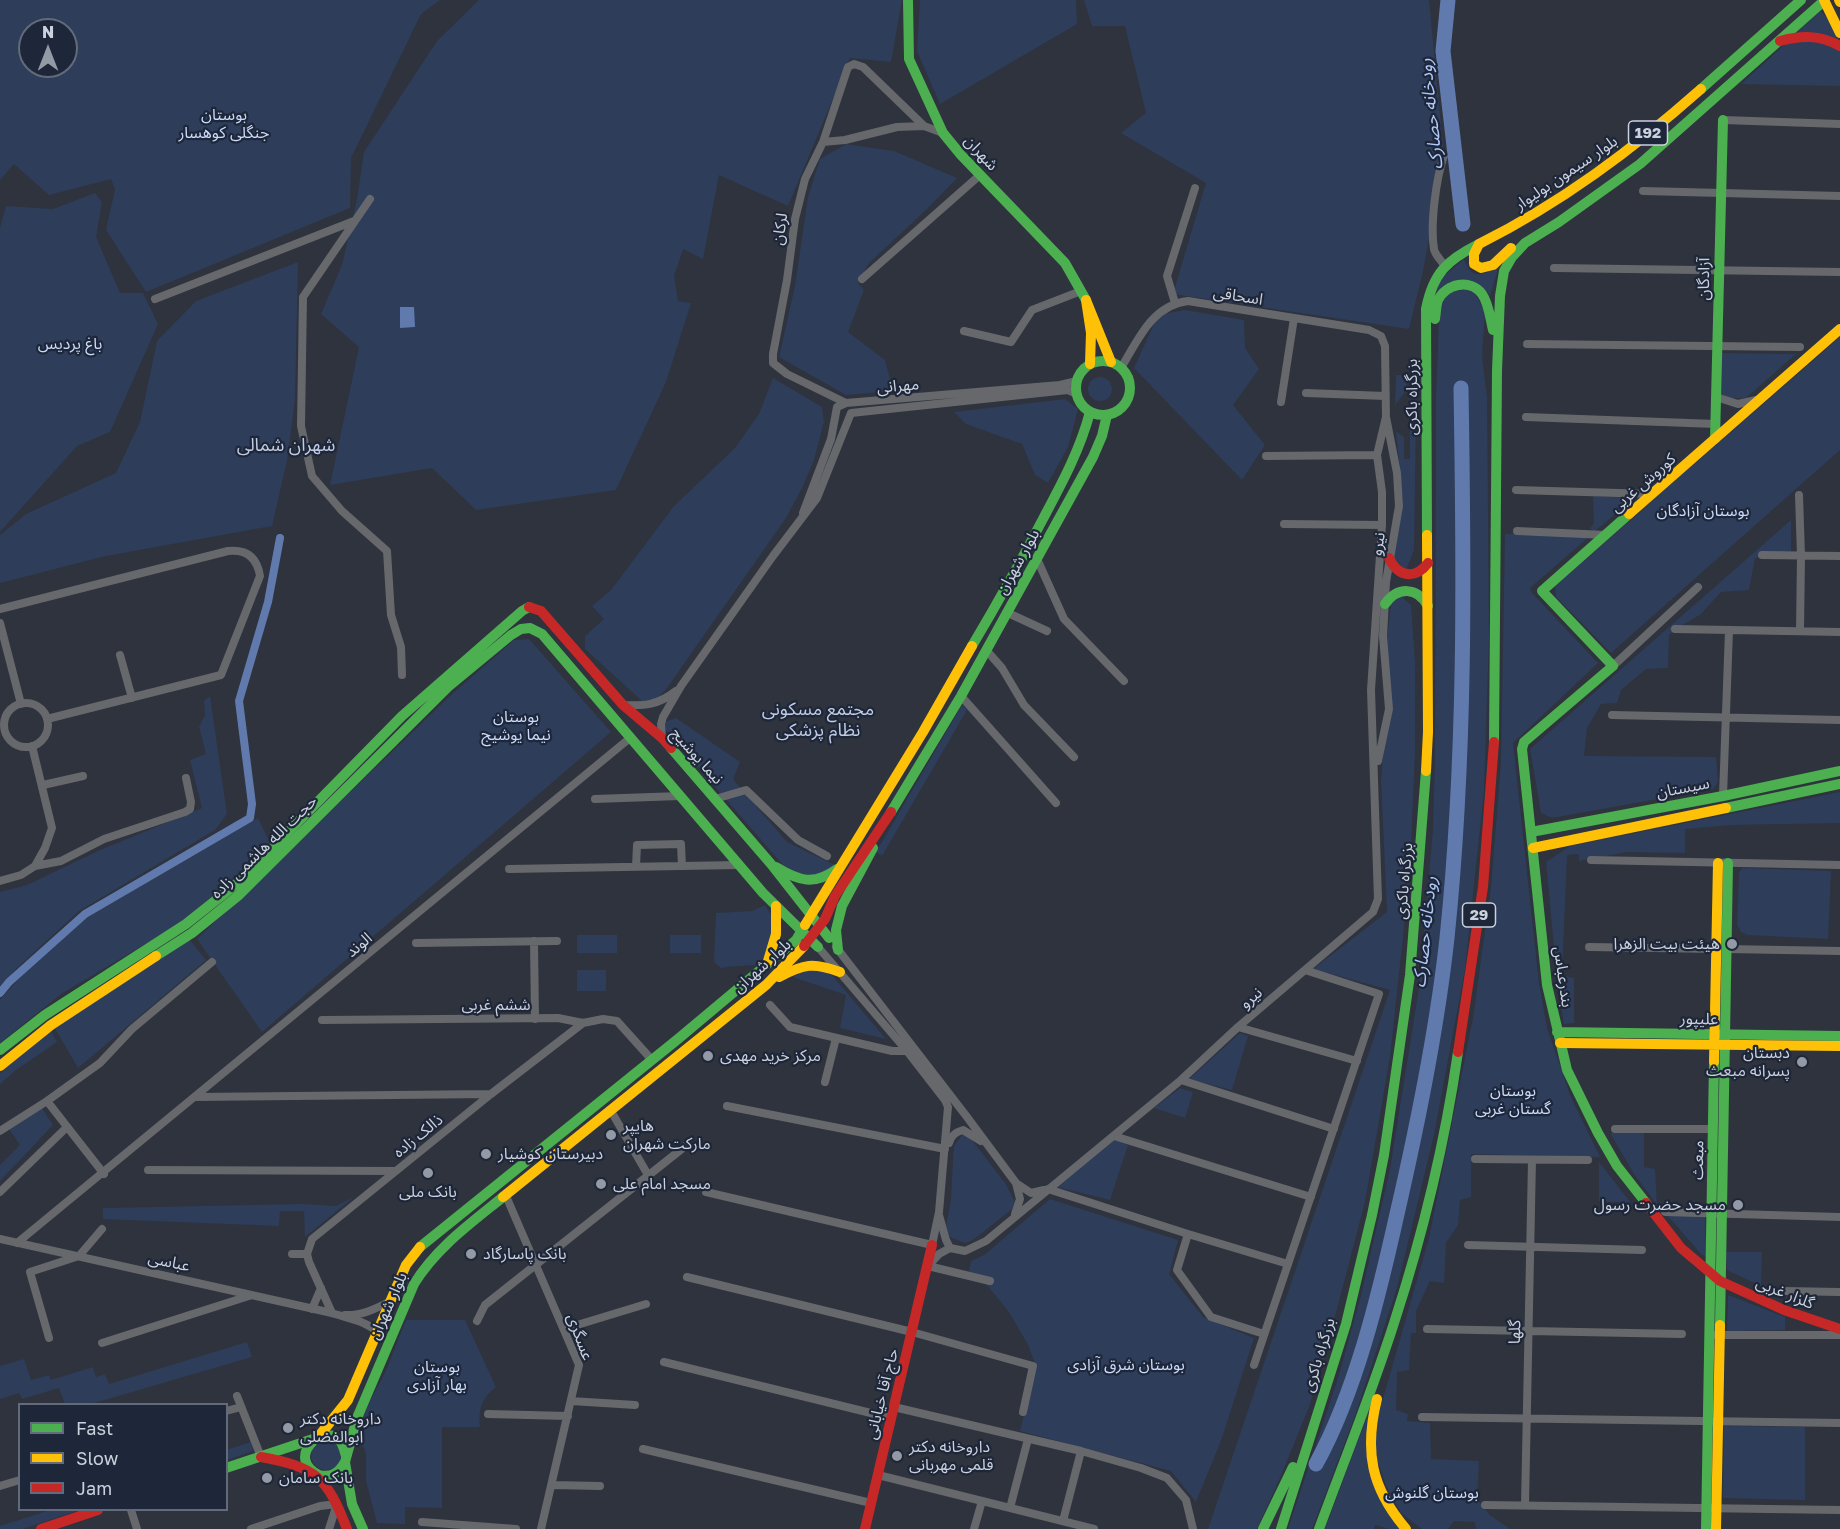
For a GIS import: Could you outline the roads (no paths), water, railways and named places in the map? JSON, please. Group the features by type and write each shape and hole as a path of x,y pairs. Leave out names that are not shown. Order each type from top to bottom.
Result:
{"main road":[{"name":"شهران","path":"908,0 909,59 943,134 1065,263 1084,295 1111,362"},
{"name":"بلوار سیمون بولیوار","path":"1801,0 1661,122 1588,180 1535,215 1479,244 1472,258 1474,264 1481,268 1493,265 1507,251 1568,217 1640,164 1824,0"},
{"path":"1824,0 1840,33"},
{"path":"1780,41 1801,36 1815,36 1840,46"},
{"name":"آزادگان","path":"1715,439 1723,120"},
{"name":"29","path":"1318,1529 1394,1324 1415,1250 1451,1096 1472,967 1483,887 1496,706 1498,347 1502,279 1512,257 1525,243"},
{"name":"بزرگراه باکری","path":"1281,1529 1335,1359 1352,1296 1372,1214 1398,1066 1412,963 1428,732 1426,309 1433,280 1444,265 1479,244"},
{"path":"1427,378 1438,300 1451,286 1467,284 1480,291 1486,303 1498,347"},
{"path":"1084,295 1090,333 1090,364"},
{"name":"کوروش غربی","path":"1613,666 1542,591 1840,329"},
{"path":"1111,362 1121,368 1130,383 1130,392 1122,408 1107,415 1090,412 1079,401 1076,394 1077,381 1083,370 1090,364 1111,362"},
{"name":"بلوار شهران","path":"316,1437 348,1400 406,1265 420,1247 652,1060 796,940 923,732 1021,562 1073,460 1090,412"},
{"name":"بلوار شهران","path":"363,1529 352,1504 346,1459 357,1418 419,1273 449,1241 766,985 814,943 835,896 886,821 987,651 1093,457 1102,436 1107,415"},
{"path":"1389,558 1395,570 1407,575 1420,573 1428,563"},
{"path":"1385,604 1394,593 1407,590 1420,595 1428,606"},
{"path":"0,1050 45,1016 186,924 240,881 402,716 463,661 529,607 530,628 542,634 739,865 814,943"},
{"name":"نیما یوشیج","path":"529,607 541,610 623,705 662,738 771,864 829,938"},
{"name":"حجت الله هاشمی زاده","path":"0,1066 51,1025 192,933 239,895 448,687 512,635 521,629 530,628"},
{"name":"بندرعباس","path":"1613,666 1524,742 1522,749 1547,985 1558,1038 1572,1081 1617,1166 1681,1248 1720,1281"},
{"name":"سیستان","path":"1531,832 1723,796 1840,771"},
{"name":"سیستان","path":"1533,848 1840,784"},
{"path":"838,950 836,930 842,906 886,821"},
{"path":"771,864 796,878 812,882 831,874 844,862"},
{"name":"مبعث","path":"1706,1529 1711,1508 1714,1335 1710,1273 1717,1213 1723,863"},
{"path":"780,909 794,910 795,896"},
{"path":"765,967 776,941 780,909"},
{"path":"766,985 804,964 819,963 840,972"},
{"name":"علیپور","path":"1720,1040 1840,1036"},
{"name":"علیپور","path":"1558,1038 1720,1040 1840,1046"},
{"name":"مبعث","path":"1714,1335 1720,1281 1713,1129 1720,1040"},
{"name":"حاج آقا خیابانی","path":"865,1529 932,1245"},
{"name":"گلزار غربی","path":"1720,1281 1784,1310 1840,1329"},
{"path":"1394,1324 1384,1376 1372,1414 1370,1453 1377,1486 1389,1509 1406,1529"},
{"path":"1265,1529 1311,1429"},
{"path":"228,1467 325,1435 338,1439 345,1449 346,1459 342,1468 332,1476 326,1477 284,1461 261,1457"},
{"path":"316,1437 305,1449 305,1462 336,1504 347,1529"},
{"name":"مبعث","path":"1711,1508 1716,1529"},
{"path":"41,1529 92,1511"}],"street":[{"name":"لرکان","path":"846,403 787,374 773,363 772,354 804,179 823,142 848,67 854,64 863,67 924,126"},
{"path":"1723,120 1840,124"},
{"path":"823,142 845,140 897,127 924,126 943,134"},
{"path":"1444,156 1438,173 1434,212 1434,251 1444,265"},
{"path":"862,279 980,175"},
{"path":"1121,368 1144,330 1161,311 1175,303 1167,276 1195,188"},
{"path":"1643,192 1840,196"},
{"path":"370,199 303,297 301,426 312,476 342,511 387,551 391,615 401,647 402,675"},
{"path":"155,298 355,220"},
{"path":"1554,268 1840,272"},
{"path":"964,331 1011,342 1032,310 1084,295"},
{"name":"اسحاقی","path":"1175,303 1188,301 1369,330 1381,336"},
{"path":"1281,402 1294,318"},
{"name":"نیرو","path":"1376,784 1380,750 1389,709 1383,636 1389,558 1399,506 1399,490 1386,417 1385,346 1381,336"},
{"path":"1527,344 1800,347"},
{"name":"مهرانی","path":"801,518 831,439 837,407 846,403 1060,385 1077,381"},
{"name":"مهرانی","path":"681,686 817,498 851,413 1068,390 1076,394"},
{"path":"1306,393 1385,396"},
{"path":"1716,397 1738,404 1760,399"},
{"name":"نیرو","path":"950,1248 965,1251 986,1241 1180,1080 1376,907 1378,899 1376,784 1371,690 1382,525 1382,492 1377,456 1386,417"},
{"path":"1526,417 1716,424"},
{"path":"1266,456 1377,456"},
{"path":"1382,492 1392,487 1399,490"},
{"path":"1516,490 1653,494"},
{"path":"1799,495 1800,631"},
{"path":"1284,524 1382,525"},
{"path":"1517,531 1606,535"},
{"path":"0,609 228,551 246,552 254,558 258,567 260,576 221,675 47,719"},
{"path":"1762,555 1840,556"},
{"path":"1037,559 1064,619 1124,681"},
{"path":"1613,666 1698,587"},
{"path":"1008,613 1047,631"},
{"path":"0,623 4,657 21,704"},
{"path":"1675,629 1840,632"},
{"path":"1723,796 1729,630"},
{"path":"987,651 1002,668 1024,705 1074,757"},
{"path":"120,655 132,698"},
{"path":"623,705 656,704 681,686"},
{"path":"662,738 663,717 681,686"},
{"path":"1371,690 1380,694 1388,689"},
{"path":"961,696 1056,803"},
{"path":"21,704 34,705 45,713 47,719 47,733 32,746 12,741 3,731 10,711 21,704"},
{"path":"1612,715 1840,720"},
{"name":"الوند","path":"17,1243 104,1174 630,738"},
{"path":"32,746 52,828 35,866"},
{"path":"43,784 83,776"},
{"path":"0,881 21,875 35,866 60,861 104,839 185,812 190,809 191,802 186,778"},
{"path":"715,799 746,790 798,840 827,856"},
{"path":"595,799 680,796"},
{"path":"636,867 637,845 681,844 682,866"},
{"path":"1591,860 1840,865"},
{"path":"509,869 739,865"},
{"path":"829,938 1016,1184 1020,1199 1012,1218"},
{"path":"416,943 557,940"},
{"path":"534,941 535,1019"},
{"path":"814,943 907,1051 945,1100 949,1115 945,1159"},
{"path":"1589,947 1840,951"},
{"path":"0,1131 47,1101 99,1063 132,1029 212,962"},
{"path":"1254,1365 1379,994 1305,970"},
{"path":"770,1005 790,1027 892,1051 907,1051"},
{"path":"558,1018 565,1036"},
{"name":"ششم غربی","path":"322,1020 558,1018 583,1023 603,1018 617,1021 652,1060"},
{"name":"ذالک زاده","path":"307,1254 312,1239 491,1094 583,1023"},
{"path":"1238,1027 1357,1061"},
{"path":"825,1083 836,1038"},
{"path":"1180,1080 1334,1129"},
{"path":"196,1097 491,1094"},
{"path":"47,1101 104,1174"},
{"path":"728,1106 945,1149"},
{"path":"611,1111 648,1175"},
{"path":"0,1192 67,1127"},
{"path":"1615,1129 1713,1129"},
{"path":"945,1159 950,1138 956,1132 963,1130 971,1133 992,1150"},
{"path":"1114,1136 1311,1197"},
{"path":"477,1321 485,1305 688,1144"},
{"name":"حاج آقا خیابانی","path":"932,1245 939,1212 945,1159"},
{"path":"1476,1159 1588,1161"},
{"name":"گلها","path":"1525,1505 1532,1160"},
{"path":"148,1170 395,1172"},
{"path":"1016,1184 1031,1193 1048,1189 1288,1264"},
{"path":"706,1192 932,1245"},
{"name":"عسگری","path":"506,1196 579,1365 541,1529"},
{"name":"حاج آقا خیابانی","path":"939,1212 950,1248"},
{"path":"1665,1212 1840,1217"},
{"path":"49,1338 30,1272 80,1256 102,1229"},
{"path":"1188,1234 1178,1270 1211,1317 1264,1334"},
{"name":"عباسی","path":"0,1239 332,1313"},
{"path":"1468,1245 1642,1250"},
{"path":"950,1248 939,1254 928,1266 990,1281"},
{"path":"292,1254 307,1254 332,1313 372,1327 377,1332"},
{"path":"687,1277 912,1332 1033,1366 1023,1412"},
{"path":"312,1309 321,1288"},
{"path":"1784,1291 1840,1292"},
{"path":"102,1342 252,1294"},
{"path":"332,1313 354,1316 372,1311 389,1302"},
{"path":"564,1329 646,1304"},
{"path":"1427,1329 1682,1334"},
{"path":"1714,1335 1840,1335"},
{"path":"664,1362 893,1413 1028,1439 1141,1468 1167,1478 1186,1500 1193,1529"},
{"path":"237,1396 261,1457"},
{"path":"571,1401 635,1405"},
{"path":"228,1411 241,1407"},
{"path":"488,1414 568,1416"},
{"path":"1422,1417 1840,1423"},
{"path":"1010,1508 1028,1439"},
{"path":"643,1449 871,1503"},
{"path":"1063,1521 1081,1451"},
{"path":"878,1475 1094,1529"},
{"path":"0,1486 18,1481"},
{"path":"552,1485 600,1486"},
{"path":"974,1529 981,1501"},
{"path":"251,1529 320,1506 336,1504 329,1529"},
{"path":"1485,1505 1840,1510"},
{"path":"132,1511 137,1529"},
{"path":"422,1522 516,1529"}],"waterway":[{"name":"رودخانه حصارک","path":"1448,0 1443,51 1463,224"},
{"name":"رودخانه حصارک","path":"1316,1464 1343,1406 1374,1309 1405,1180 1443,973 1453,869 1461,732 1463,594 1461,388"},
{"path":"0,993 9,982 85,914 250,818 252,804 239,701 268,602 280,538"}],"place":[{"name":"هیئت بیت الزهرا","path":"1732,944"},
{"name":"مرکز خرید مهدی","path":"708,1056"},
{"name":"دبستان پسرانه مبعث","path":"1802,1062"},
{"name":"هایپر مارکت شهران","path":"611,1135"},
{"name":"دبیرستان کوشیار","path":"486,1154"},
{"name":"بانک ملی","path":"428,1173"},
{"name":"مسجد امام علی","path":"601,1184"},
{"name":"مسجد حضرت رسول","path":"1738,1205"},
{"name":"بانک پاسارگاد","path":"471,1254"},
{"name":"داروخانه دکتر ابوالفضلی","path":"288,1428"},
{"name":"داروخانه دکتر قلمی مهربانی","path":"897,1456"},
{"name":"بانک سامان","path":"267,1478"}],"district":[{"name":"شهران شمالی","path":"286,445"},
{"name":"مجتمع مسکونی نظام پزشکی","path":"818,719"}],"park label":[{"name":"بوستان جنگلی کوهسار","path":"224,124"},
{"name":"باغ پردیس","path":"70,344"},
{"name":"بوستان آزادگان","path":"1703,511"},
{"name":"بوستان نیما یوشیج","path":"516,726"},
{"name":"بوستان گستان غربی","path":"1513,1100"},
{"name":"بوستان شرق آزادی","path":"1126,1365"},
{"name":"بوستان بهار آزادی","path":"437,1376"},
{"name":"بوستان گلنوش","path":"1432,1493"}]}
